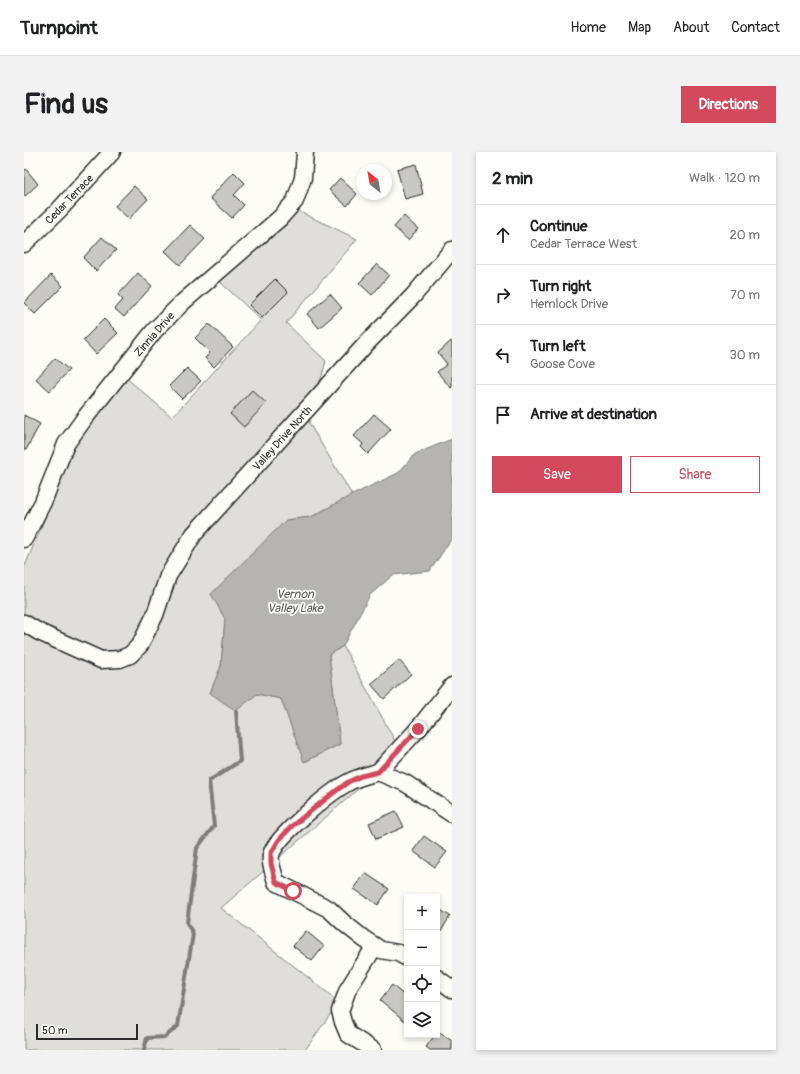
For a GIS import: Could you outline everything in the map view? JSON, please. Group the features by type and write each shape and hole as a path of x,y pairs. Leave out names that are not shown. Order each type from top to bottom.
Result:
{"street":[{"name":"Cedar Terrace","path":"24,244 59,210 112,152"},
{"name":"Zinnia Drive","path":"24,539 43,502 66,444 84,419 158,326 183,302 280,218 295,201 303,178 305,152"},
{"name":"Valley Drive North","path":"24,623 39,632 101,660 120,659 130,655 140,645 155,615 168,576 194,534 366,344 413,296 452,250"},
{"path":"404,956 398,953 381,950 364,939 329,910 276,882 271,864 271,853 279,840 292,826 332,794 348,782 361,776 378,772 418,729 452,686"},
{"path":"378,772 405,783 452,814"},
{"path":"373,1050 348,1034 340,1011 348,990 375,946"},
{"path":"440,980 452,990"}],"shaded area":[{"path":"294,209 357,239 286,323 326,361 309,423 352,495 311,517 286,520 225,619 221,666 210,693 257,694 281,699 305,762 340,744 329,655 343,646 401,752 221,908 339,1002 305,1050 24,1050 24,568 83,427 124,376 172,417 261,320 216,278"}],"water":[{"name":"Vernon Valley Lake","path":"452,439 452,538 430,571 393,575 370,595 343,646 329,655 340,744 304,762 281,699 257,694 236,711 210,693 221,666 225,619 211,594 286,520 311,517 398,473 415,454"}],"building":[{"path":"416,164 423,194 405,199 397,169"},
{"path":"26,169 38,184 24,197 24,171"},
{"path":"234,172 245,183 234,195 244,205 232,218 210,198"},
{"path":"340,178 356,193 356,195 347,206 329,190"},
{"path":"134,186 148,199 129,219 115,206"},
{"path":"404,216 418,229 408,240 394,227"},
{"path":"190,225 205,239 180,265 165,251"},
{"path":"102,237 116,250 96,271 83,258"},
{"path":"377,264 389,275 372,295 359,283"},
{"path":"138,273 152,286 124,317 115,309 123,300 118,295"},
{"path":"51,275 63,286 35,314 24,303"},
{"path":"275,279 288,292 262,318 249,305"},
{"path":"330,294 342,308 319,328 307,314"},
{"path":"104,319 118,333 96,354 83,340"},
{"path":"209,324 233,347 214,367 205,358 210,353 195,338"},
{"path":"451,341 451,388 437,372 447,364 438,353"},
{"path":"55,358 69,370 50,391 36,379"},
{"path":"187,368 201,381 182,399 169,386"},
{"path":"252,390 266,403 244,427 230,414"},
{"path":"374,414 391,429 368,454 361,447 363,444 354,436"},
{"path":"24,415 40,424 26,450 24,449"},
{"path":"399,660 411,674 384,699 371,684"},
{"path":"396,811 404,827 376,839 369,823"},
{"path":"424,836 447,852 435,867 413,851"},
{"path":"365,873 389,889 378,905 354,889"},
{"path":"440,910 450,916 440,933"},
{"path":"306,931 324,946 312,961 293,946"},
{"path":"392,985 404,995 404,1020 380,1000"},
{"path":"440,1033 452,1041 452,1050 430,1050 426,1047 433,1038 440,1038"}],"waterway":[{"path":"144,1050 147,1038 165,1037 178,1026 193,934 187,923 197,848 214,826 209,781 240,761 236,711"}],"route":[{"path":"293,891 276,882 271,864 271,853 279,840 292,826 348,782 361,776 378,772 418,729"}]}
